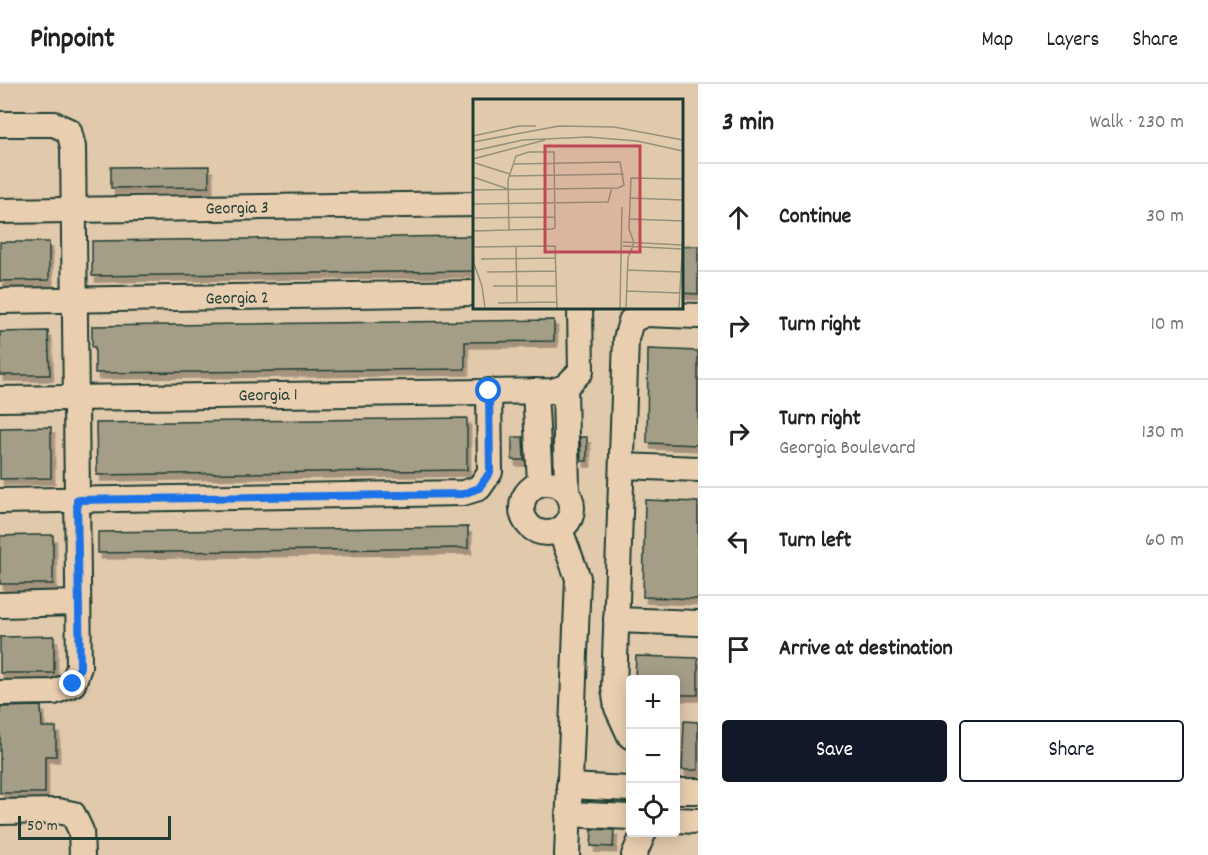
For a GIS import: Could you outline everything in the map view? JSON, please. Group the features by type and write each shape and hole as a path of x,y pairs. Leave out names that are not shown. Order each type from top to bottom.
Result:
{"street":[{"path":"0,124 54,123 69,131 73,147 80,667 73,684 54,692 0,693"},
{"name":"Georgia 3","path":"0,211 473,204"},
{"name":"Georgia 2","path":"0,301 473,293"},
{"path":"567,491 555,483 540,483 528,491 522,504 524,518 533,529 546,534 560,530 570,519 573,505 567,491 565,387 581,371 580,309"},
{"path":"626,729 616,708 614,688 626,339 631,321 645,314 698,316"},
{"name":"Georgia 1","path":"0,399 535,391 565,387"},
{"path":"0,501 463,494 479,488 490,472 489,391"},
{"path":"535,391 540,483"},
{"path":"622,466 698,469"},
{"path":"560,530 578,578 567,855"},
{"path":"0,605 78,603"},
{"path":"616,620 698,623"},
{"path":"569,786 626,789"},
{"path":"680,790 698,791"},
{"path":"0,812 58,811 73,814 81,831 81,855"},
{"path":"568,814 626,818"},
{"path":"680,820 698,821"},
{"path":"634,855 642,837"}],"building":[{"path":"209,166 209,187 111,188 111,167"},
{"path":"473,236 473,271 92,276 92,241"},
{"path":"0,242 49,242 49,280 0,281"},
{"path":"683,246 698,246 698,294 683,293"},
{"path":"554,320 554,341 465,342 465,369 95,373 95,347 92,347 92,326"},
{"path":"48,331 50,375 0,375 0,332"},
{"path":"648,349 698,351 698,445 647,443"},
{"path":"467,418 467,470 97,475 96,423"},
{"path":"51,427 51,478 0,479 0,428"},
{"path":"512,437 523,437 524,460 512,460"},
{"path":"580,437 587,437 587,461 581,461"},
{"path":"645,500 698,502 698,599 643,597"},
{"path":"468,527 468,548 98,553 98,532"},
{"path":"53,535 53,584 0,584 0,536"},
{"path":"54,636 54,673 0,673 0,637"},
{"path":"636,656 698,658 698,695 680,695 680,675 635,675"},
{"path":"41,706 42,727 56,727 56,756 45,756 45,793 0,793 0,707"},
{"path":"684,721 698,722 698,770 682,770"},
{"path":"592,829 614,830 613,847 591,846"}],"route":[{"path":"73,684 80,667 77,500 463,494 479,488 490,472 489,391"}]}
